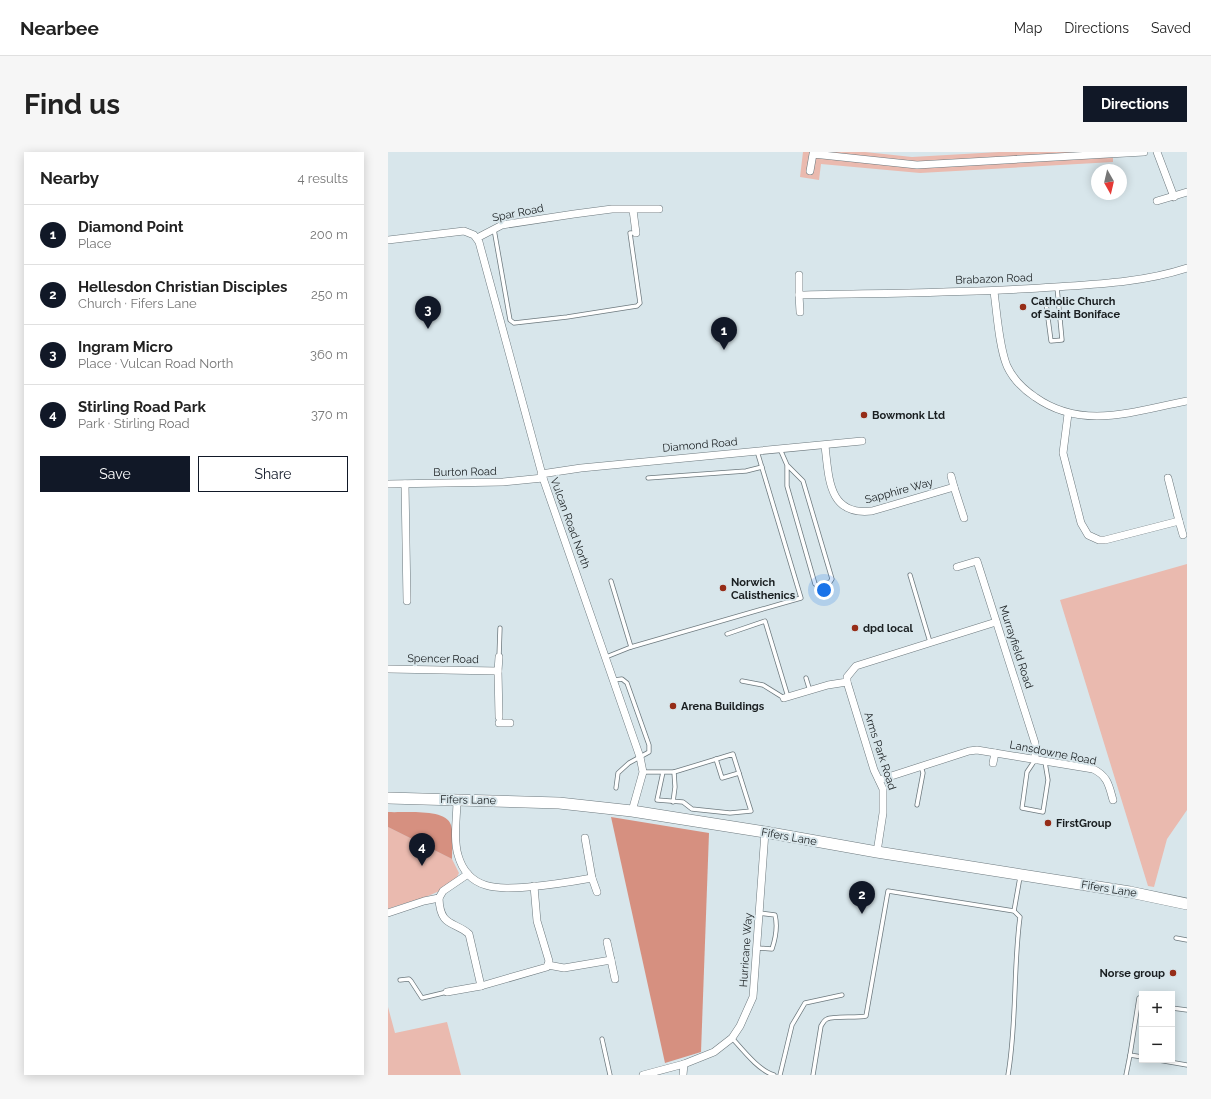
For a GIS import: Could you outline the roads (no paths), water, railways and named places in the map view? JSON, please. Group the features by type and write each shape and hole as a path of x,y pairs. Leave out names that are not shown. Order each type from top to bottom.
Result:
{"street":[{"path":"810,171 813,153 917,164 1143,152"},
{"path":"1157,152 1174,197"},
{"path":"1157,201 1187,192"},
{"name":"Spar Road","path":"477,238 502,225 612,209 660,209"},
{"path":"634,210 636,233"},
{"path":"388,240 464,231 470,231 477,238"},
{"name":"Vulcan Road North","path":"477,238 542,476 640,757 643,772 632,811"},
{"name":"Brabazon Road","path":"799,295 994,292 1113,283 1156,276 1187,268"},
{"path":"799,275 800,312"},
{"path":"994,292 1004,356 1012,374 1021,386 1038,399 1057,410 1068,414 1098,417 1187,401"},
{"path":"1068,414 1063,452 1081,523 1088,535 1099,540 1105,540 1179,521"},
{"name":"Diamond Road","path":"542,476 581,468 825,446 862,441"},
{"name":"Sapphire Way","path":"825,446 828,477 832,491 838,502 849,509 861,512 872,511 954,487"},
{"name":"Burton Road","path":"388,484 503,482 542,476"},
{"path":"951,476 964,518"},
{"path":"1168,478 1183,535"},
{"path":"405,484 407,601"},
{"name":"Murrayfield Road","path":"957,567 977,561 1035,743 1036,760"},
{"path":"786,698 837,683 846,682 847,677 856,666 996,622"},
{"path":"499,657 499,720 510,723"},
{"name":"Spencer Road","path":"388,669 498,671"},
{"name":"Arms Park Road","path":"846,682 874,770 884,796 877,852"},
{"name":"Lansdowne Road","path":"879,780 969,751 995,753 1093,769 1101,773 1108,780 1113,800"},
{"name":"Lansdowne Road","path":"993,763 995,753"},
{"name":"Fifers Lane","path":"388,798 559,803 632,811 1130,892 1187,904"},
{"path":"457,800 457,850 463,867 468,874 485,886 493,888 559,885 592,878"},
{"name":"Hurricane Way","path":"643,1075 684,1064 714,1052 732,1038 740,1026 753,996 765,832"},
{"path":"585,838 592,878 597,892"},
{"path":"468,874 443,891 439,898 439,904 445,920 451,925 464,930 469,934 481,986"},
{"path":"447,992 481,986 544,970 549,961 536,914 534,886"},
{"path":"388,913 424,901 439,898"},
{"path":"606,942 615,979"},
{"path":"548,965 564,968 611,960"},
{"path":"683,1075 684,1064"}],"lane":[{"path":"494,228 503,288 510,320 514,323 567,317 637,306 640,303 630,233 636,233"},
{"path":"1057,287 1062,340 1051,341 1046,303 1058,302"},
{"path":"780,449 787,465 803,481 832,579 830,582 819,586 815,584 787,486 787,465"},
{"path":"606,657 630,647 801,598 757,451"},
{"path":"648,478 746,471 762,467"},
{"path":"910,575 930,642"},
{"path":"611,581 630,647"},
{"path":"727,634 765,621 786,698"},
{"path":"499,657 500,628"},
{"path":"806,678 810,691"},
{"path":"614,680 622,679 626,683 649,745 649,752 629,763 618,773 616,788"},
{"path":"742,681 763,685 786,698"},
{"path":"643,772 663,772 674,772 733,754 751,811 730,813 692,809 683,802 657,799 663,772"},
{"path":"716,759 722,778 739,773"},
{"path":"1036,760 1027,772 1022,808 1043,812 1048,780 1045,762"},
{"path":"917,805 923,773 921,766"},
{"path":"673,802 674,772"},
{"path":"1014,912 1020,875"},
{"path":"813,1075 821,1026 825,1020 829,1018 854,1018 866,1016 888,891 1014,912 1020,917 1015,949 1016,983 1008,1075"},
{"path":"757,948 772,949 776,938 777,924 775,915 759,913"},
{"path":"1176,938 1187,940"},
{"path":"400,980 409,979 422,998 447,992"},
{"path":"780,1075 792,1025 805,1003 842,995"},
{"path":"1126,1075 1139,998"},
{"path":"1175,1008 1187,1010"},
{"path":"732,1038 753,1060 770,1074 774,1075"},
{"path":"602,1039 610,1075"},
{"path":"1130,1055 1139,1056"},
{"path":"1175,1063 1187,1065"}],"place":[{"name":"Catholic Church of Saint Boniface","path":"1023,307"},
{"name":"Ingram Micro","path":"428,329"},
{"name":"Diamond Point","path":"724,350"},
{"name":"Bowmonk Ltd","path":"864,415"},
{"name":"Norwich Calisthenics","path":"723,588"},
{"name":"dpd local","path":"855,628"},
{"name":"Arena Buildings","path":"673,706"},
{"name":"FirstGroup","path":"1048,823"},
{"name":"Stirling Road Park","path":"422,866"},
{"name":"Hellesdon Christian Disciples","path":"862,914"},
{"name":"Norse group","path":"1173,973"}]}
